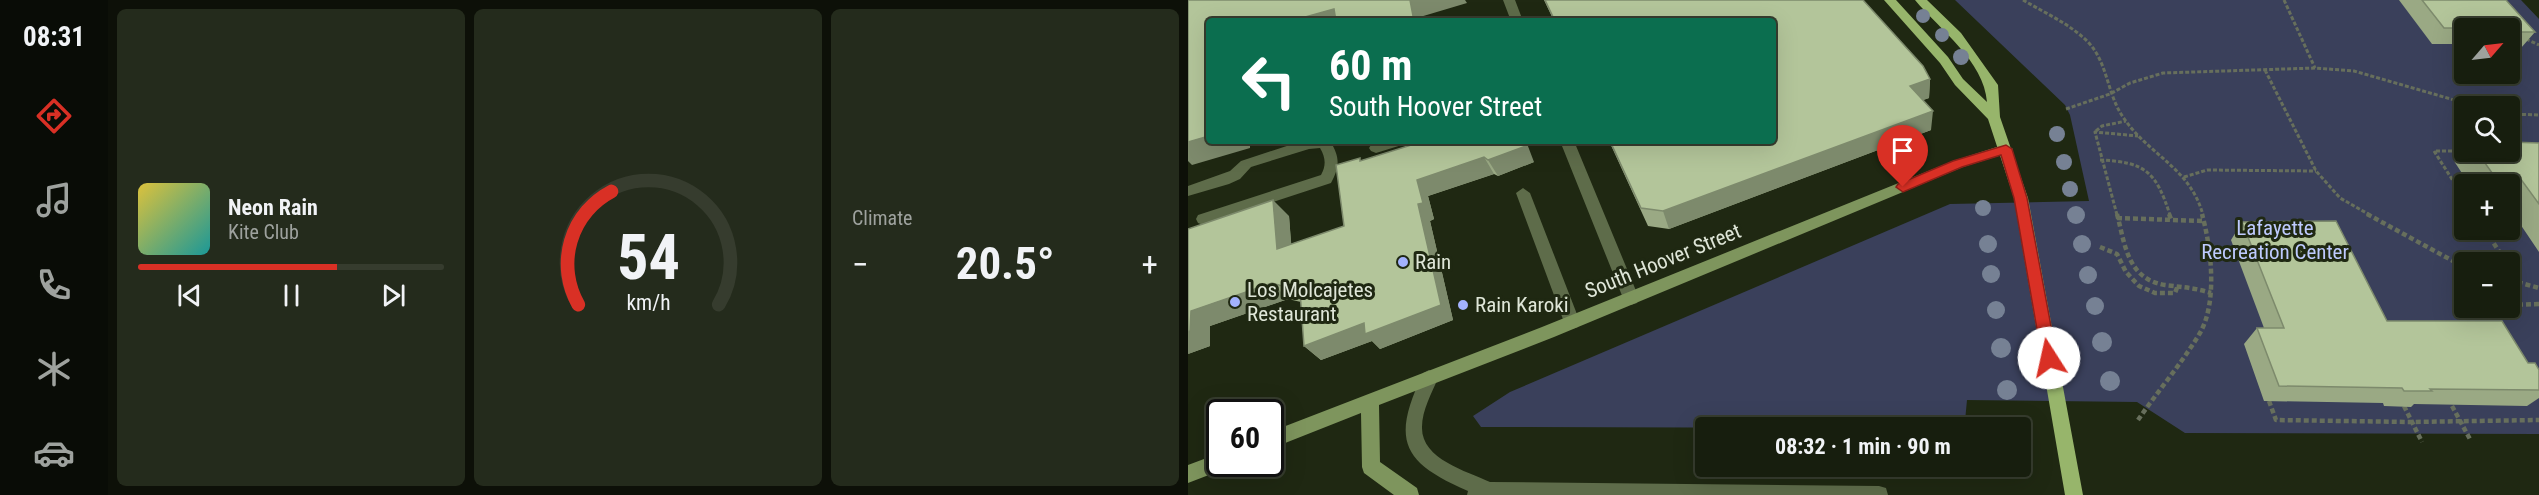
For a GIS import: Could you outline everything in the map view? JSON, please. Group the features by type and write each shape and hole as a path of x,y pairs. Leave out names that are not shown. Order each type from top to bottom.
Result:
{"main road":[{"path":"1890,0 1938,53 1959,82 1994,117"},
{"path":"1921,0 1957,36 1992,85 1994,117 2020,198 2074,495"},
{"name":"South Hoover Street","path":"1284,436 1572,322 1943,170 2006,149"},
{"path":"1370,402 1371,467 1410,495"},
{"path":"1188,474 1206,467"}],"street":[{"path":"1509,0 1516,18"},
{"path":"1188,191 1235,175 1246,164 1308,144"},
{"path":"1203,219 1326,179 1332,170 1332,154 1325,144"},
{"path":"1376,148 1390,144"},
{"path":"1568,144 1631,298"},
{"path":"1523,193 1572,322"},
{"path":"1429,378 1413,428 1417,444 1428,461 1483,493 1879,495"}],"path":[{"path":"2023,0 2067,26 2091,45 2098,54 2110,94 2126,121 2184,177 2195,194 2203,221 2212,257 2211,293 2201,331 2138,420"},
{"path":"2284,0 2315,68"},
{"path":"2520,36 2539,45"},
{"path":"2066,109 2110,94 2130,83 2163,74 2315,68 2354,71 2454,100"},
{"path":"2265,70 2316,171 2340,198 2454,262"},
{"path":"2520,114 2539,115"},
{"path":"2095,132 2102,126 2126,121"},
{"path":"2095,132 2139,135"},
{"path":"2095,132 2100,160 2117,218 2131,265 2137,275 2153,284 2198,287 2211,293"},
{"path":"2454,151 2434,151 2454,182"},
{"path":"2100,160 2122,160 2134,163 2148,171 2160,184 2171,219"},
{"path":"2184,177 2207,170 2316,171"},
{"path":"2117,218 2203,221"},
{"path":"2100,247 2117,254 2125,274 2143,289 2167,295 2175,293 2178,285"},
{"path":"2520,283 2539,288"},
{"path":"2520,305 2539,304"},
{"path":"2491,318 2497,328"},
{"path":"2269,401 2276,420 2412,422 2539,420"},
{"path":"2404,406 2422,442"},
{"path":"2452,406 2471,441"}],"green space":[{"name":"Lafayette Recreation Center","path":"1955,0 2521,0 2539,19 2539,434 2185,433 2137,402 1967,400 1965,417 1695,417 1695,427 1481,427 1473,416 1510,392 1950,204 2089,201 2070,115 2065,105"}],"building":[{"path":"1188,0 1410,0 1413,18 1336,18 1334,9 1302,18 1206,18 1206,137 1188,142"},
{"path":"1545,0 1863,0 1923,66 1930,79 1910,86 1933,111 1663,211 1641,208 1611,144 1776,144 1776,18 1554,18"},
{"path":"2422,0 2506,0 2535,32 2520,32 2520,18 2454,18 2454,28 2444,28"},
{"path":"2520,142 2539,143 2539,204 2520,178 2520,174 2493,174 2484,162 2520,162"},
{"path":"1414,144 1525,144 1526,146 1488,160 1484,157 1417,180 1423,203 1418,204 1441,305 1365,334 1364,323 1304,346 1300,291 1272,283 1191,311 1190,331 1188,332 1188,229 1273,200 1277,249 1344,226 1336,165 1360,158 1360,161"},
{"path":"2336,221 2387,321 2502,321 2528,363 2535,363 2539,370 2539,390 2430,389 2432,391 2404,391 2402,388 2279,386 2257,328 2284,328 2242,222"}],"place":[{"name":"Rain","path":"1403,262"},
{"name":"Los Molcajetes Restaurant","path":"1235,302"},
{"name":"Rain Karoki","path":"1463,305"}],"route":[{"path":"1903,187 1958,164 2006,149 2017,183 2049,358"}]}
